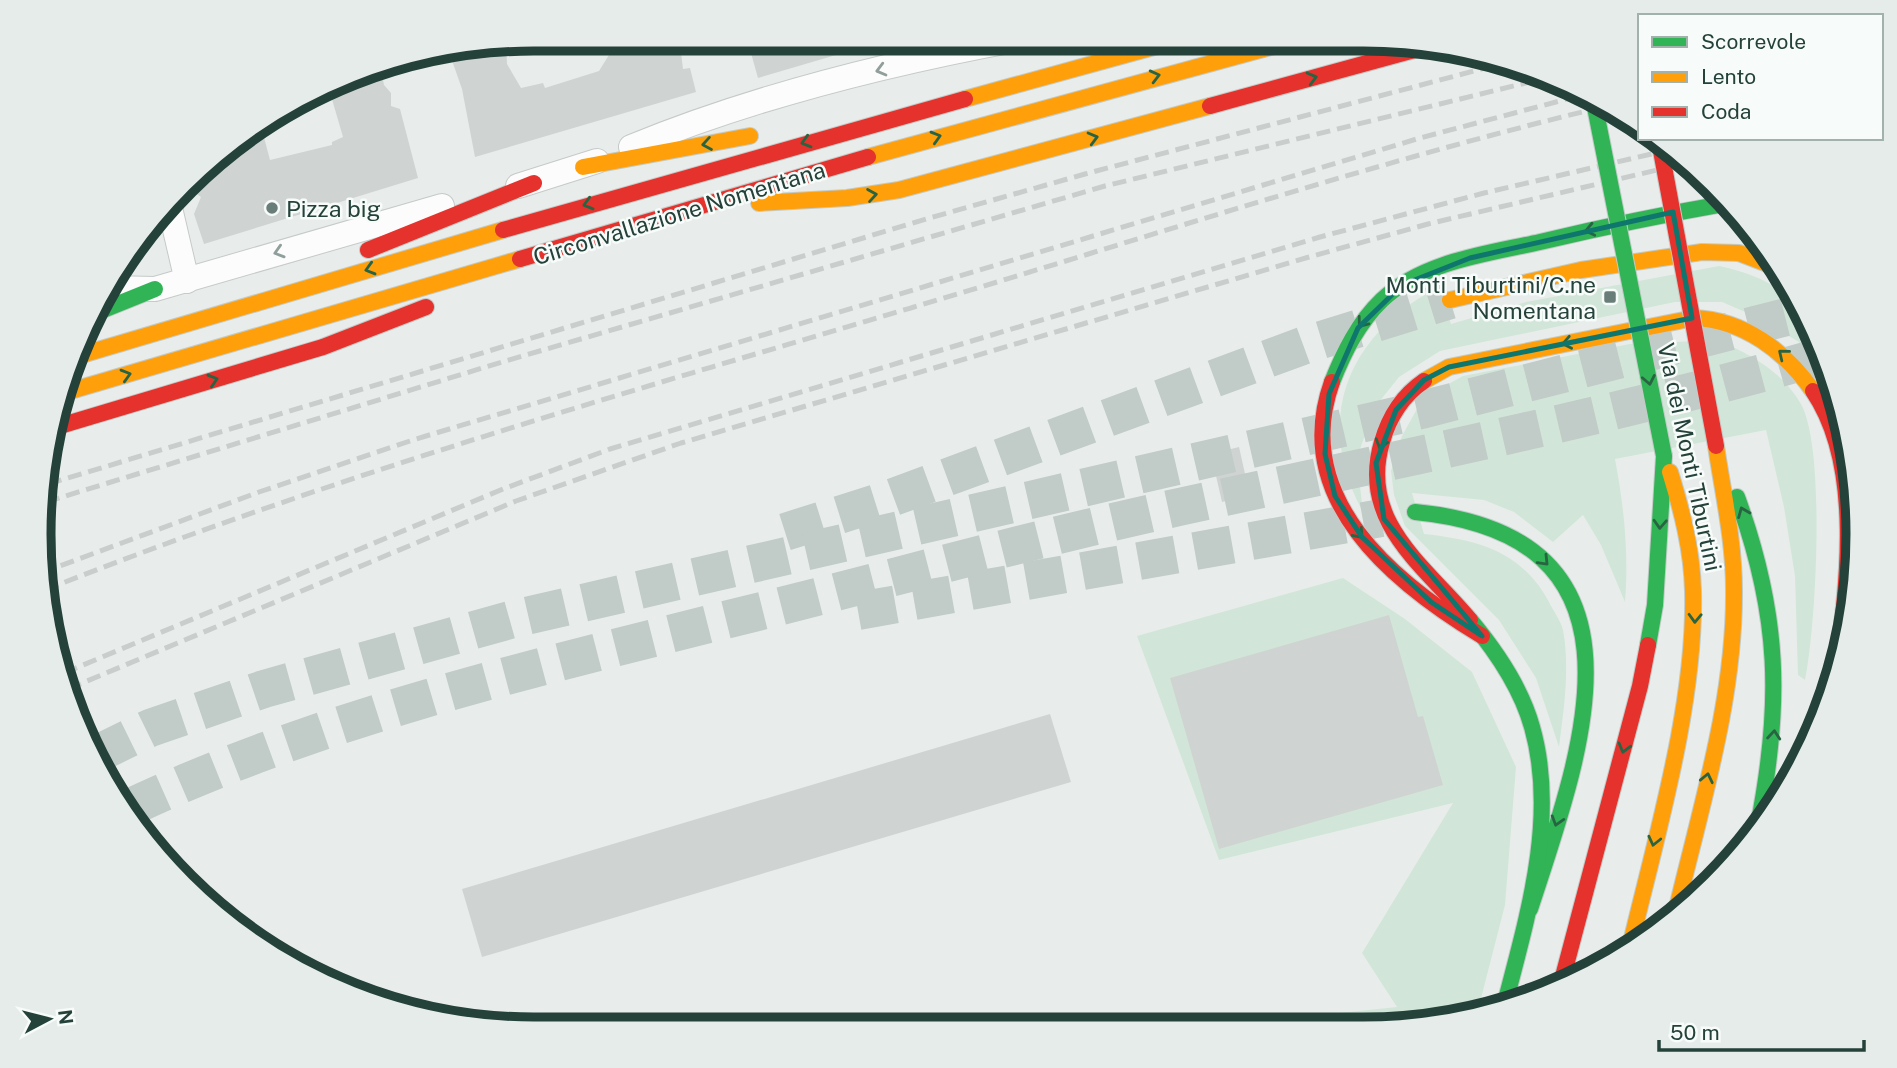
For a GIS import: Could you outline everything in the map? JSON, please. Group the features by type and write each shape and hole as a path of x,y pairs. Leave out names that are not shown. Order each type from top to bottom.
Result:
{"main road":[{"name":"Circonvallazione Nomentana","path":"86,354 660,183 1138,51"},
{"name":"Circonvallazione Nomentana","path":"73,391 963,129 1255,51"},
{"path":"707,206 847,198 899,190 1404,53"},
{"path":"816,124 967,97"},
{"path":"1589,107 1597,115"},
{"name":"Via dei Monti Tiburtini","path":"1596,110 1664,456 1685,516 1692,553 1694,628 1682,717 1633,935"},
{"path":"583,167 761,134"},
{"name":"Via dei Monti Tiburtini","path":"1663,156 1716,446 1732,573 1732,637 1717,730 1679,900"},
{"path":"250,304 394,238 534,183"},
{"path":"1482,636 1431,602 1389,566 1346,518 1335,496 1325,454 1325,420 1338,366 1352,339 1371,312 1394,290 1439,267 1640,218 1717,205"},
{"path":"1450,300 1569,272 1702,252 1738,253 1762,262"},
{"path":"63,425 370,331 431,305 522,260"},
{"path":"107,308 155,289"},
{"path":"1530,909 1540,792 1535,739 1523,704 1482,636 1388,528 1376,492 1377,453 1396,410 1424,380 1459,365 1697,318 1720,321 1779,350 1798,368 1830,420 1841,474 1846,527"},
{"path":"1716,446 1755,544 1775,642 1773,745 1762,807"},
{"path":"1564,973 1640,686 1655,605 1664,456"},
{"path":"1415,512 1481,522 1517,538 1540,556 1560,580 1582,623 1589,670 1584,724 1507,995"}],"street":[{"path":"117,288 155,289 187,281 375,223 534,183 583,167 696,121 935,51"},
{"path":"172,214 187,281"}],"highlighted area":[{"path":"1673,212 1692,318 1449,367 1424,380 1396,410 1376,463 1384,519 1482,636 1431,602 1362,537 1335,496 1325,454 1329,394 1358,328 1402,285 1470,258"}],"green space":[{"path":"1719,266 1762,280 1782,293 1813,359 1799,342 1757,317 1722,302 1675,302 1440,351 1399,377 1375,407 1360,449 1359,478 1363,512 1348,477 1341,444 1341,412 1348,382 1362,354 1382,328 1408,306 1440,286 1451,324 1526,302"},
{"path":"1718,340 1754,358 1785,382 1801,404 1809,427 1814,459 1816,539 1813,621 1805,680 1798,675 1795,576 1784,507 1766,430 1615,459 1625,530 1625,602 1601,545 1583,515 1553,542 1514,512 1484,500 1412,493 1424,534 1482,545 1514,561 1540,588 1556,615 1563,630 1566,659 1566,688 1559,747 1536,678 1499,620 1405,526 1394,495 1391,471 1402,436 1423,398 1463,376 1630,344"},
{"path":"1343,578 1405,619 1472,672 1516,767 1505,905 1480,1003 1395,1016 1301,1017 1397,1007 1362,953 1453,803 1219,860 1137,636"}],"building":[{"path":"611,51 681,51 683,69 690,68 696,92 475,157 462,89 451,58 506,52 507,64 521,88 543,83 545,88 599,71"},
{"path":"750,51 850,51 758,78"},
{"path":"382,75 384,85 391,93 391,106 400,109 418,178 204,244 194,214 201,197 193,191 240,151 263,134 270,160 332,145 332,142 343,137 331,96"},
{"path":"1239,447 1250,496 1222,502 1211,454"},
{"path":"1389,615 1418,717 1423,716 1443,785 1219,849 1170,678"},
{"path":"1050,714 1071,782 482,957 462,889"}],"tunnel":[{"path":"785,532 880,502 1305,345 1450,300"},
{"path":"103,751 150,728 264,689 517,618 1421,410 1794,315"},
{"path":"135,805 200,776 273,748 498,678 1065,533 1583,418 1813,359"},
{"path":"858,611 1381,518"}],"railway":[{"path":"54,482 926,219 1489,67"},
{"path":"52,500 502,362 1105,186 1532,81"},
{"path":"52,569 259,492 416,439 1420,138 1571,98"},
{"path":"54,587 260,510 476,439 1348,175 1594,109"},
{"path":"70,670 503,489 610,449 1320,237 1484,193 1659,152"},
{"path":"75,686 516,501 681,443 1309,257 1428,224 1675,166"}],"traffic: fast":[{"path":"1596,110 1664,456"},
{"path":"1332,382 1347,349 1366,318 1382,300 1417,276 1478,255 1717,205"},
{"path":"107,308 155,289"},
{"path":"1648,645 1655,605 1664,456"},
{"path":"1737,497 1762,581 1773,660 1771,740 1761,807"},
{"path":"1415,512 1494,529 1545,562 1575,606 1585,660 1582,720 1569,783 1530,909"},
{"path":"1470,620 1498,657 1521,698 1532,727 1539,762 1541,832 1530,903 1507,995"}],"traffic: slow":[{"path":"965,99 1139,51"},
{"path":"868,157 1256,51"},
{"path":"759,203 847,198 899,190 1210,106"},
{"path":"583,167 750,136"},
{"path":"86,354 503,230"},
{"path":"1450,300 1581,270 1702,252 1739,253 1762,262"},
{"path":"73,390 520,259"},
{"path":"1424,381 1449,367 1694,318 1730,325 1762,340 1790,363 1813,391"},
{"path":"1679,899 1714,754 1729,672 1733,631 1732,553 1716,446"},
{"path":"1633,935 1672,772 1688,680 1692,635 1691,561 1670,472"}],"traffic: jam":[{"path":"1210,106 1404,53"},
{"path":"503,230 965,99"},
{"path":"1662,155 1716,446"},
{"path":"520,259 868,157"},
{"path":"368,250 534,183"},
{"path":"63,425 323,347 426,307"},
{"path":"1424,381 1403,400 1385,433 1377,470 1379,496 1387,519 1400,541 1470,620"},
{"path":"1332,382 1323,424 1325,464 1338,500 1358,533 1385,563 1449,615 1482,636"},
{"path":"1813,391 1830,422 1840,457"},
{"path":"1564,973 1640,686 1648,645"}],"place":[{"name":"Pizza big","path":"272,208"},
{"name":"Monti Tiburtini/C.ne Nomentana","path":"1610,297"}]}
